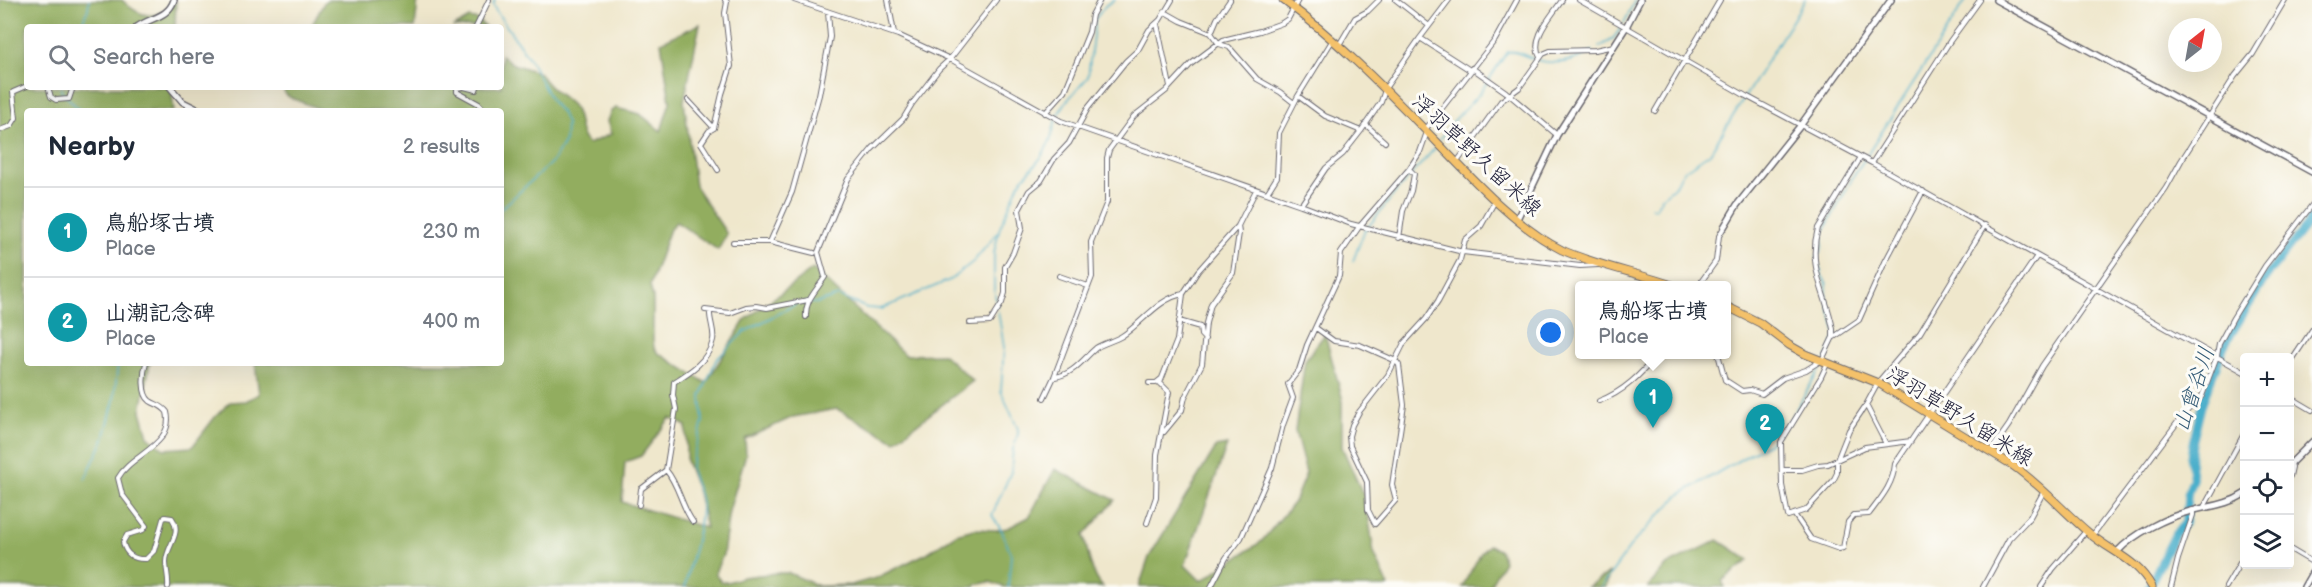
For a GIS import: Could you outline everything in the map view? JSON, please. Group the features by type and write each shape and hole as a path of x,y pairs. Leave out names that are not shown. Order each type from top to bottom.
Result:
{"main road":[{"name":"浮羽草野久留米線","path":"1283,0 1339,46 1517,219 1562,249 1599,264 1661,281"},
{"name":"浮羽草野久留米線","path":"1731,309 1767,327 1795,349 1878,383 2022,472 2089,533 2136,565 2150,584"}],"street":[{"path":"142,24 163,16 170,10 174,0"},
{"path":"477,24 489,0"},
{"path":"718,170 701,143 709,131 714,128 730,66 725,13 727,2 725,0"},
{"path":"794,0 894,33 950,59 1061,121 1117,139 1359,227 1463,252 1580,266 1599,264"},
{"path":"888,0 894,33"},
{"path":"806,317 808,300 825,277 818,252 848,179 872,149 903,119 939,69 950,59 996,0"},
{"path":"1045,113 1065,91 1089,32 1092,15 1101,0"},
{"path":"970,323 990,322 1002,303 1005,293 1005,267 1022,228 1019,210 1029,190 1041,181 1054,159 1069,143 1098,95 1138,50 1149,30 1156,24 1172,0"},
{"path":"1211,33 1216,19 1230,0"},
{"path":"1044,398 1092,277 1090,242 1107,202 1109,150 1134,116 1170,86 1186,67 1223,40 1260,32 1282,23 1288,19 1298,0"},
{"path":"1369,0 1371,8"},
{"path":"1339,46 1356,18 1379,0"},
{"path":"1396,0 1428,25"},
{"path":"1301,205 1326,168 1343,154 1361,131 1419,38 1449,0"},
{"path":"1399,238 1403,212 1411,191 1412,172 1426,131 1499,34 1517,0"},
{"path":"1539,60 1537,53 1539,36 1562,0"},
{"path":"1579,0 1800,126 1985,225 2240,370"},
{"path":"1517,219 1557,135 1615,45 1640,0"},
{"path":"1655,111 1720,0"},
{"path":"1701,281 1716,261 1719,236 1737,205 1800,126 1891,0"},
{"path":"1872,163 1950,41 1980,0"},
{"path":"1996,0 2312,172"},
{"path":"1990,452 2009,425 2042,366 2166,188 2235,76 2253,54 2285,0"},
{"path":"770,242 792,192 819,95 830,37 828,12"},
{"path":"1165,12 1180,21 1211,33 1219,44 1229,47 1257,79 1294,103"},
{"path":"1156,24 1170,86"},
{"path":"1419,38 1488,80 1557,135"},
{"path":"1267,193 1277,177 1279,133 1294,103 1332,40"},
{"path":"1457,163 1502,101 1520,88 1539,60 1550,51 1595,50 1615,45"},
{"path":"0,130 10,126 16,118 13,92 24,87"},
{"path":"49,90 51,97 62,100 69,99 72,90"},
{"path":"173,90 183,102 195,108"},
{"path":"458,90 483,108"},
{"path":"1298,96 1325,116 1361,131"},
{"path":"688,100 714,128"},
{"path":"1365,124 1385,142"},
{"path":"1861,157 1818,228 1815,240 1815,267 1832,322 1833,337 1821,377 1781,442 1782,485 1788,516 1806,510 1833,481 1837,473 1837,460 1849,430 1878,383 1920,333 1985,225"},
{"path":"1211,587 1220,568 1241,538 1275,461 1283,424 1293,398 1288,384 1299,370 1339,276 1341,253 1359,227 1412,172"},
{"path":"1147,523 1156,497 1157,455 1169,392 1160,383 1177,340 1183,294 1198,271 1238,226 1256,190"},
{"path":"1833,337 1859,320 1885,262 1923,191"},
{"path":"1316,328 1334,341 1360,345 1396,361 1400,365 1404,405 1392,485 1396,500 1375,524 1368,510 1366,482 1348,436 1359,412 1376,393 1396,361 1404,343 1426,319 1450,281 1463,252 1465,240 1481,226 1496,201"},
{"path":"2041,587 2053,569 2089,533 2183,415 2201,398 2218,357 2222,338 2265,266 2312,205"},
{"path":"1163,433 1182,410 1185,397 1202,363 1202,345 1211,304 1233,273 1238,226"},
{"path":"733,242 770,242 814,252"},
{"path":"1794,514 1811,539 1839,549 1843,548 1848,522 1854,515 1869,514 1894,478 1894,465 2037,256"},
{"path":"1059,276 1088,286"},
{"path":"1054,377 1061,376 1076,367 1086,360 1097,347 1121,336 1141,323 1170,297 1183,294"},
{"path":"639,505 641,489 666,470 676,409 673,394 674,382 702,361 714,339 707,311 730,313 746,307 767,308 808,300"},
{"path":"1179,321 1200,327 1201,335 1205,339"},
{"path":"2294,356 2312,330"},
{"path":"1599,401 1619,392 1641,375 1654,359"},
{"path":"1719,359 1725,380 1742,391 1750,390 1762,394 1783,378 1825,361"},
{"path":"146,366 146,395 148,399 164,408 168,423 162,438 124,469 118,478 122,494 146,526 143,530 126,535 123,542 128,553 138,559 146,559 154,551 163,519 165,517 172,519 176,532 166,558 168,587"},
{"path":"1149,383 1156,383 1161,379"},
{"path":"2294,400 2312,410"},
{"path":"1866,405 1886,444"},
{"path":"1782,470 1802,470 1837,460 1865,447 1911,441 1913,438"},
{"path":"2204,507 2240,441"},
{"path":"2293,461 2312,442"},
{"path":"666,470 673,477 685,511 693,522"},
{"path":"1983,587 2009,539 2030,517 2044,491"},
{"path":"2117,552 2130,539 2189,511 2230,502 2240,496"},
{"path":"2171,587 2189,511"},
{"path":"2294,552 2312,562"},
{"path":"2226,587 2240,563"},
{"path":"2304,587 2312,573"},
{"path":"2142,587 2150,584"}],"green space":[{"path":"0,0 122,0 136,11 149,15 162,12 176,1 175,24 24,24 24,90 171,90 174,108 24,108 24,366 149,366 141,411 148,436 164,449 192,447 230,402 246,401 259,394 255,366 504,366 504,108 317,108 291,98 285,94 284,90 504,90 504,57 513,64 540,73 548,84 571,104 576,112 582,135 588,144 611,134 607,121 611,111 616,108 640,114 661,131 670,102 661,42 700,24 684,101 695,186 727,234 718,250 676,222 670,229 650,285 653,298 654,348 658,353 706,383 745,320 813,269 905,355 943,354 973,381 895,441 837,409 793,417 745,439 746,454 729,511 723,555 716,575 721,582 728,582 743,577 789,573 819,586 851,585 876,578 927,553 956,534 974,529 1008,528 1029,517 1055,469 1115,500 1084,535 1093,570 1103,587 1005,587 990,582 977,584 975,587 0,587","holes":["670,418 686,426 686,461 698,492 706,528 622,502 625,462 641,456"]},
{"path":"418,0 415,24 313,24 325,1"},
{"path":"469,18 478,20 482,24 459,24"},
{"path":"1325,334 1342,397 1342,447 1366,501 1374,553 1389,587 1139,587 1149,557 1216,447 1227,445 1185,565 1201,581 1261,542 1294,502 1306,473 1295,431 1305,360"},
{"path":"1718,540 1749,560 1722,581 1725,587 1648,587 1666,566"},
{"path":"1489,545 1500,551 1504,561 1489,587 1462,587 1481,553"},
{"path":"1609,573 1606,587 1587,587"}],"waterway":[{"path":"81,24 89,0"},
{"path":"495,0 493,5 496,11 530,60 566,123 565,141 553,161 504,206"},
{"path":"1057,116 1088,77 1095,19 1106,5 1115,0"},
{"path":"1624,23 1635,0"},
{"path":"1651,207 1655,209 1685,170 1710,153 1805,0"},
{"path":"1836,334 1826,295 1827,284 1822,276 1817,257 1821,252 1824,231 1853,177 1966,0"},
{"path":"1599,47 1612,40 1622,27"},
{"path":"1440,139 1480,93 1507,52 1516,52 1547,62 1562,62 1570,61 1592,51"},
{"path":"61,90 78,108"},
{"path":"997,307 994,288 994,253 999,230 1019,183 1040,159 1050,141 1056,120"},
{"path":"1353,261 1364,232 1436,147"},
{"name":"山曾谷川","path":"2149,587 2175,534 2185,523 2188,492 2193,478 2190,459 2193,441 2202,404 2224,346 2266,277 2312,218"},
{"path":"801,303 818,303 838,296 867,308 881,309 950,280 974,261 999,231"},
{"path":"685,587 701,515 701,500 691,465 703,422 701,396 716,360 744,332 796,304"},
{"path":"998,311 1004,347 1001,391 1018,429 1011,472 992,515 1002,531 1011,555 1008,587"},
{"path":"1826,359 1835,338"},
{"path":"1601,587 1633,543 1679,495 1769,443 1790,420 1822,365"},
{"path":"85,479 104,439 114,400 118,366"}],"place":[{"name":"鳥船塚古墳","path":"1653,428"},
{"name":"山潮記念碑","path":"1765,454"}]}
